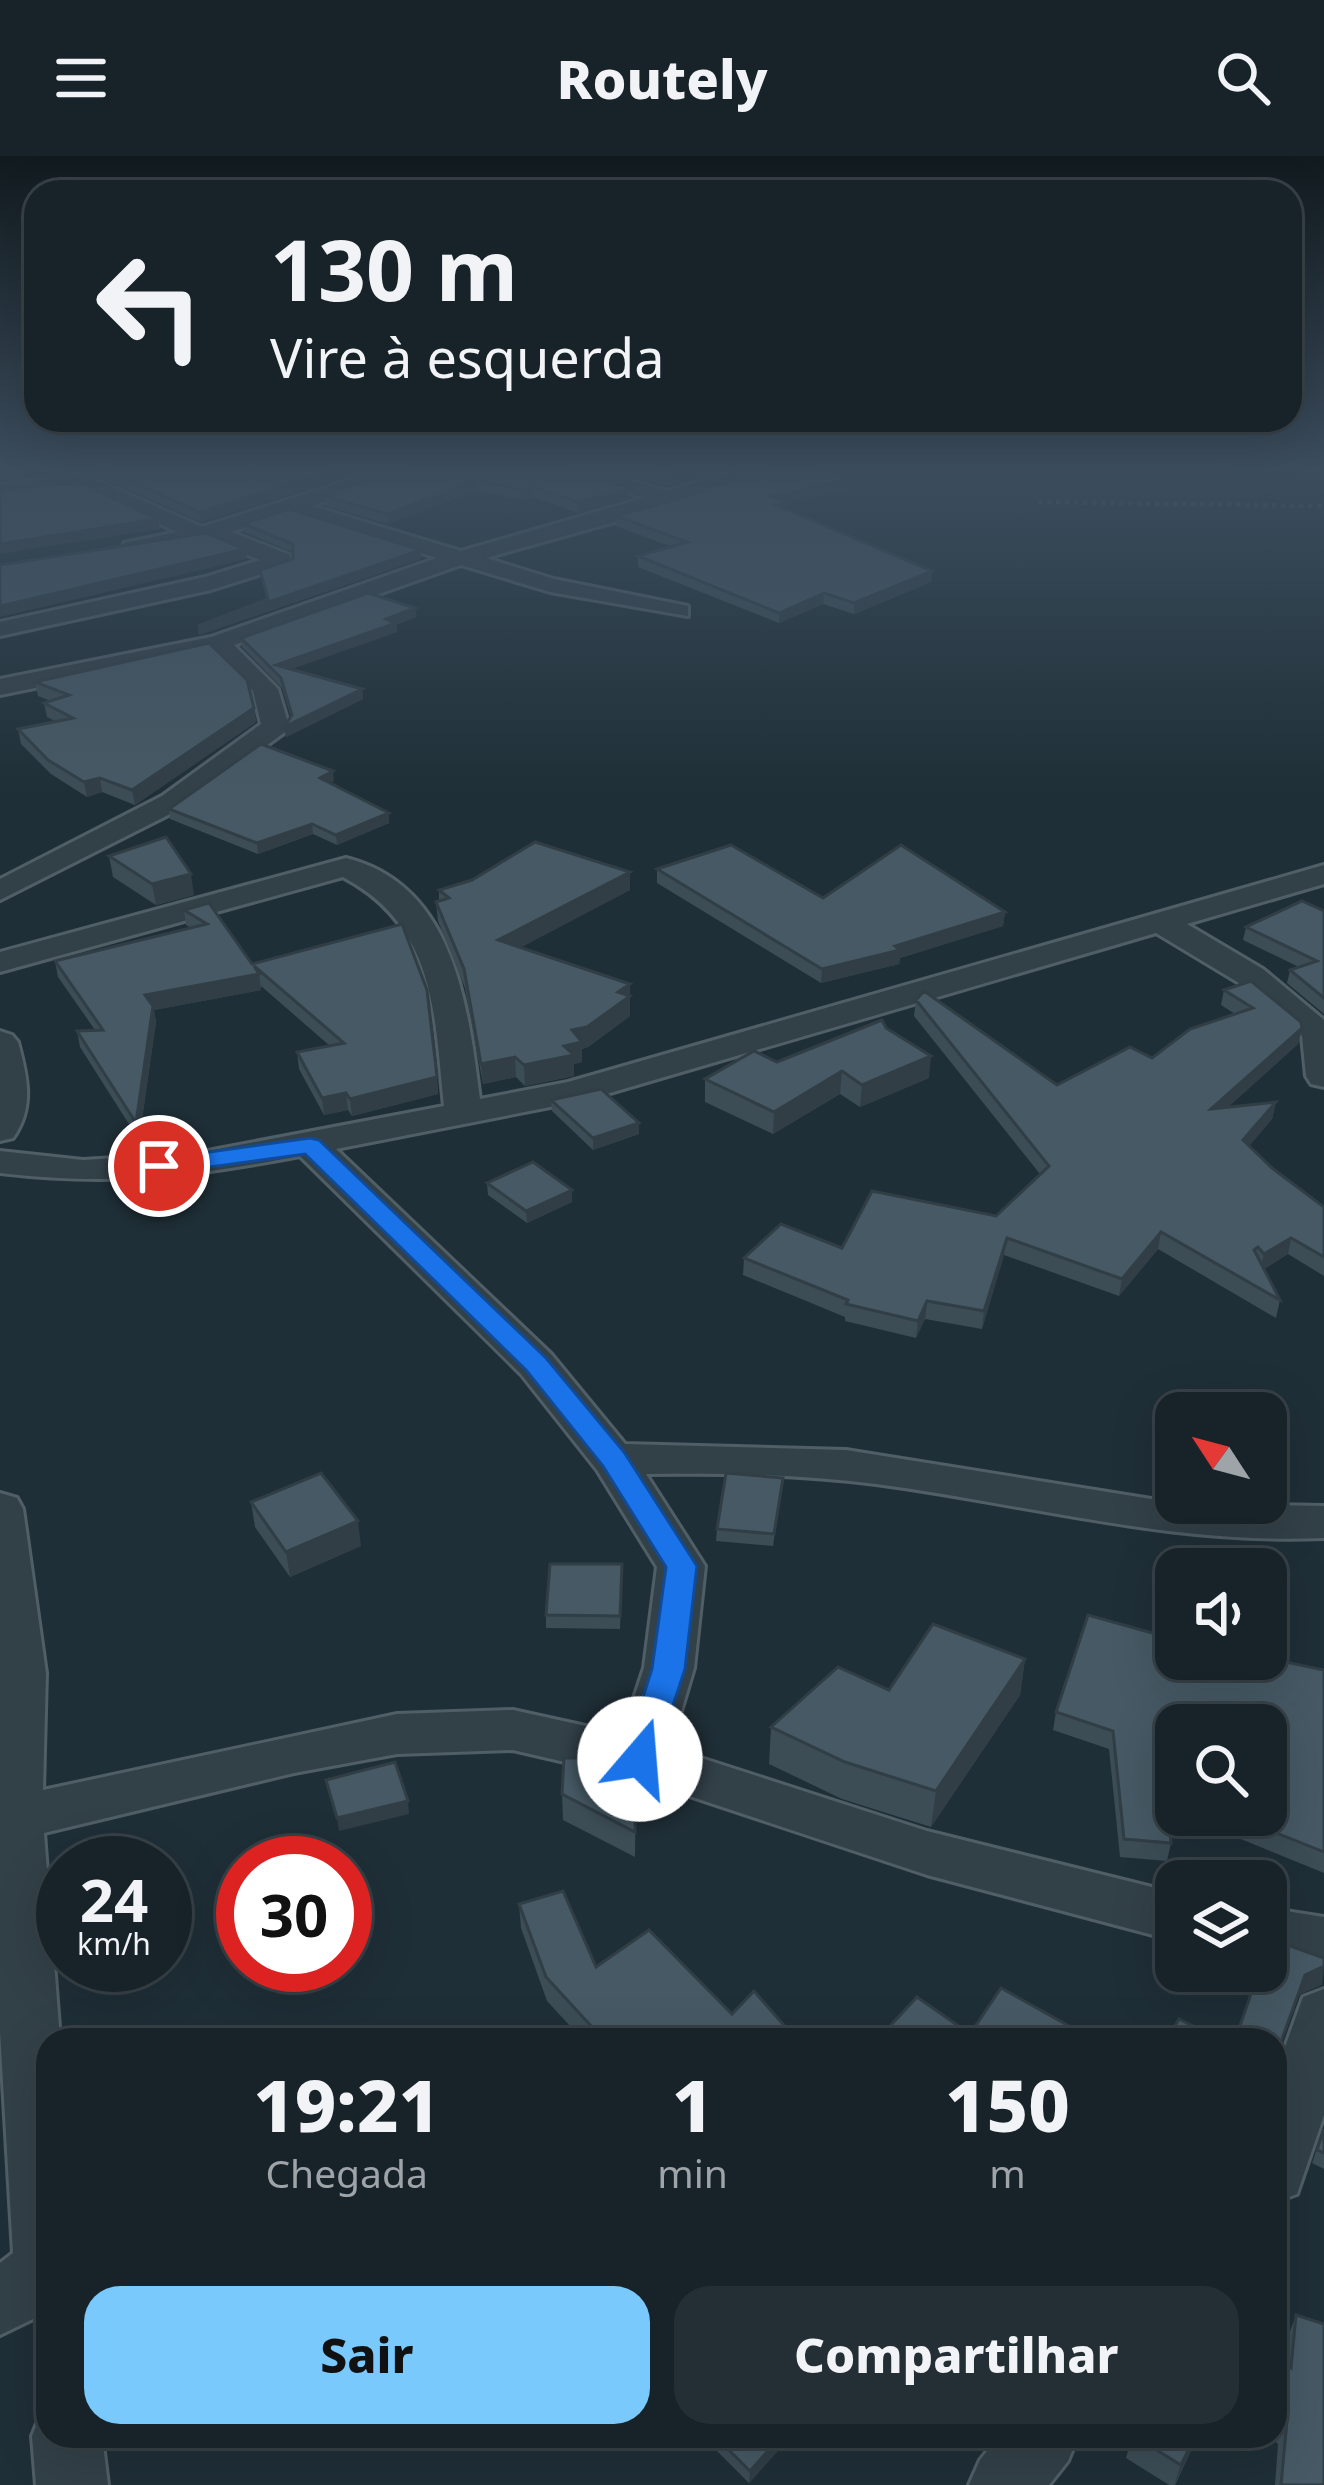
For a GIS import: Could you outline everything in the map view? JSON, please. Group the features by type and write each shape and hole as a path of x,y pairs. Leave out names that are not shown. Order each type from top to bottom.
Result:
{"street":[{"path":"0,629 230,577"},
{"path":"0,687 217,643 407,577"},
{"path":"524,577 679,611"},
{"path":"0,891 172,802 275,726 265,688 217,643"},
{"path":"0,962 346,867 373,877 411,907 436,950 463,1111"},
{"path":"0,1162 83,1171 197,1163 573,1092 1324,874"},
{"path":"1161,922 1251,976 1319,1033 1324,1076"},
{"path":"0,1042 10,1078 8,1119 0,1130"},
{"path":"310,1145 536,1364 613,1459 681,1566 669,1669 640,1759"},
{"path":"613,1459 718,1457 876,1468 1135,1512 1289,1525 1324,1522"},
{"path":"0,1510 21,1673 7,1819 31,2288"},
{"path":"7,1819 397,1734 513,1730 640,1759 927,1852 1155,1912"},
{"path":"1287,1935 1324,1941"},
{"path":"1287,2134 1324,2014"},
{"path":"68,2448 72,2485"},
{"path":"1005,2485 1034,2448"}],"building":[{"path":"0,577 126,577 0,606"},
{"path":"262,577 343,577 198,626 268,599"},
{"path":"689,577 918,577 854,603 824,593 779,613"},
{"path":"368,593 415,608 386,619 396,623 276,665 362,689 284,727 292,715 281,678 241,638"},
{"path":"209,643 247,680 254,708 132,790 100,778 84,782 48,760 18,729 73,718 44,703 69,695 35,682"},
{"path":"261,744 333,771 320,778 389,813 336,835 312,824 257,843 169,809"},
{"path":"166,837 191,874 152,884 109,856"},
{"path":"535,842 630,872 498,940 630,984 618,992 630,996 587,1027 572,1030 582,1042 564,1046 574,1055 524,1065 515,1057 481,1064 464,969 436,902 449,898 439,890 472,880"},
{"path":"731,845 823,898 901,845 1005,912 895,946 900,950 822,969 657,869"},
{"path":"1302,901 1324,911 1324,998 1290,970 1317,961 1246,927"},
{"path":"209,903 252,964 402,924 427,990 437,1077 350,1099 346,1093 322,1098 297,1052 344,1043 254,966 259,974 145,995 153,1006 136,1123 77,1031 103,1030 55,961 207,924 184,910"},
{"path":"1251,981 1301,1022 1302,1028 1211,1109 1276,1102 1243,1140 1324,1207 1324,1257 1291,1238 1264,1254 1258,1247 1254,1250 1280,1300 1161,1232 1122,1279 1007,1238 984,1311 927,1301 918,1321 846,1304 848,1300 744,1258 781,1224 842,1248 872,1191 996,1216 1049,1166 916,1000 924,991 1057,1085 1130,1047 1152,1058 1190,1029 1253,1008 1224,990"},
{"path":"882,1020 886,1028 931,1056 862,1085 842,1071 774,1112 705,1079 754,1051 777,1062"},
{"path":"601,1089 639,1123 593,1138 551,1100"},
{"path":"533,1162 572,1190 526,1211 487,1183"},
{"path":"321,1473 358,1521 286,1552 251,1502"},
{"path":"726,1473 783,1478 774,1534 717,1529"},
{"path":"550,1564 622,1564 620,1616 546,1615"},
{"path":"1088,1615 1155,1634 1155,1680 1287,1680 1287,1662 1324,1670 1324,1852 1284,1836 1287,1704 1155,1704 1155,1836 1170,1836 1171,1843 1124,1839 1113,1731 1056,1712"},
{"path":"933,1624 1025,1659 936,1791 845,1762 771,1727 838,1667 889,1690"},
{"path":"564,1758 636,1758 635,1832 562,1794"},
{"path":"395,1762 408,1801 337,1818 326,1780"},
{"path":"563,1891 596,1967 649,1930 732,2014 754,1991 786,2028 593,2028 546,1977 519,1904"},
{"path":"1287,1945 1324,1958 1324,1966 1305,1975 1286,2028 1239,2028 1252,1992 1287,1992"},
{"path":"1001,1988 1073,2028 974,2028"},
{"path":"917,1997 961,2028 888,2028"},
{"path":"1179,2019 1197,2028 1174,2028"},
{"path":"1296,2315 1324,2324 1324,2485 1281,2485 1287,2448 1287,2365 1291,2368"},
{"path":"727,2448 770,2448 750,2471"},
{"path":"1153,2448 1189,2448 1181,2465"}],"route":[{"path":"159,1166 310,1145 536,1364 613,1459 681,1566 669,1669 640,1759"}]}
